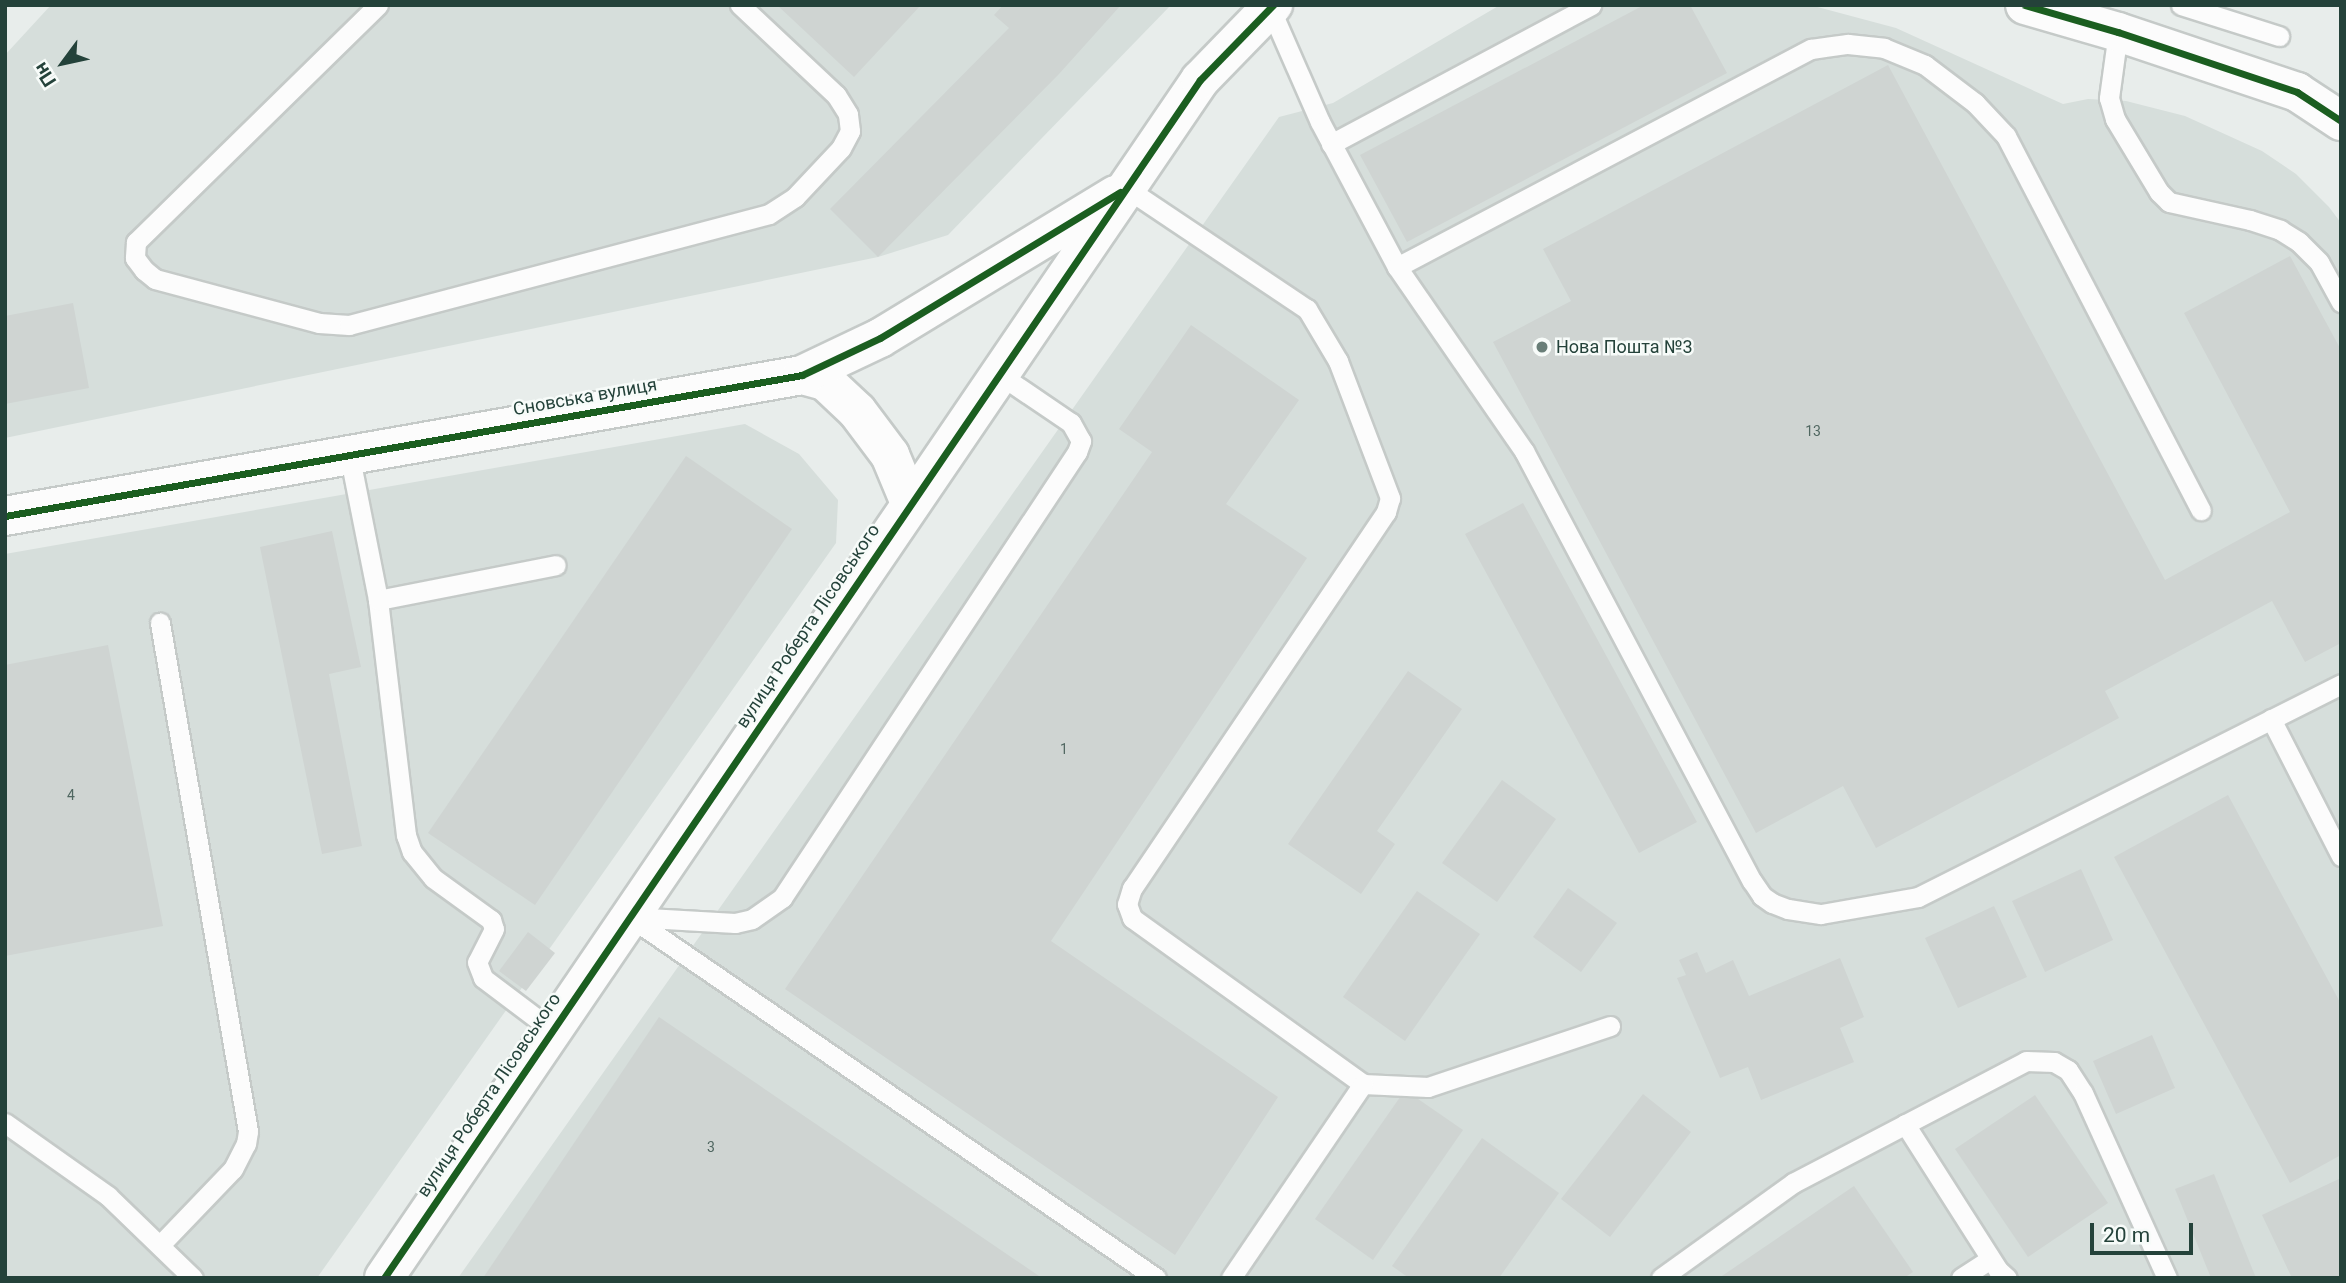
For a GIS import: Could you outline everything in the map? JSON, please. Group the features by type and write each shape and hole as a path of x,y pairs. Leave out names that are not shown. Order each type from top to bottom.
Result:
{"street":[{"path":"2025,5 2118,32 2297,92 2341,121"},
{"name":"вулиця Роберта Лісовського","path":"384,1278 1200,80 1272,7"},
{"name":"Сновська вулиця","path":"5,516 349,453 802,375 880,338 1126,188"},
{"path":"802,375 825,382 857,411 890,455 910,503"}],"lane":[{"path":"378,5 136,242 135,257 144,270 155,279 181,286 319,323 349,325 769,214 794,197 841,148 850,131 848,114 836,95 740,5"},
{"path":"1331,144 1591,5"},
{"path":"2181,5 2278,36"},
{"path":"1272,7 1331,144 1397,267 1524,451 1752,881 1762,896 1772,903 1788,909 1821,914 1918,897 2341,684"},
{"path":"2118,32 2109,98 2115,119 2160,192 2169,202 2250,220 2280,230 2299,242 2319,262 2341,302"},
{"path":"1397,267 1811,49 1848,44 1884,48 1925,65 1975,103 2006,136 2201,510"},
{"path":"1126,188 1307,309 1338,361 1390,498 1386,512 1132,888 1127,904 1132,918 1145,930 1363,1084 1428,1087 1610,1026"},
{"path":"630,917 735,923 752,919 782,898 1077,452 1081,441 1071,423 999,374"},
{"path":"349,453 378,600 406,835 412,852 433,878 491,920 494,929 477,962 483,978 552,1030"},
{"path":"378,600 556,565"},
{"path":"160,622 248,1131 246,1144 233,1169 160,1245"},
{"path":"2271,719 2341,856"},
{"path":"630,917 1156,1278"},
{"path":"1661,1278 1793,1183 2026,1061 2054,1062 2068,1070 2083,1093 2167,1278"},
{"path":"1231,1278 1363,1084"},
{"path":"5,1123 108,1196 193,1278"},
{"path":"1905,1124 1990,1259 2007,1278"},
{"path":"1962,1278 1990,1259"}],"shaded area":[{"path":"51,5 1171,5 948,235 878,257 5,438 5,55"},
{"path":"1500,5 1810,5 1896,28 2063,104 2088,99 2126,101 2185,116 2262,151 2296,174 2341,223 2341,1278 458,1278 1279,117 1333,103"},
{"path":"745,424 799,454 838,500 836,543 317,1278 5,1278 5,554"}],"building":[{"path":"777,5 921,5 854,77"},
{"path":"1003,5 1121,5 1059,74 878,257 830,209 1009,28 994,15"},
{"path":"1644,5 1690,5 1727,73 1407,242 1360,155"},
{"path":"1888,65 2165,580 2290,512 2184,313 2290,256 2341,350 2341,643 2305,662 2272,601 2105,691 2119,718 1876,848 1843,786 1756,833 1493,342 1571,301 1543,249"},
{"path":"73,303 89,388 5,404 5,316"},
{"path":"1191,325 1299,400 1226,504 1307,558 1051,941 1278,1097 1175,1255 785,989 1152,452 1119,429"},
{"path":"686,456 792,529 535,905 428,833"},
{"path":"1523,503 1697,822 1639,853 1465,534"},
{"path":"332,531 361,667 329,674 362,846 322,854 260,547"},
{"path":"108,645 163,926 5,956 5,665"},
{"path":"1408,671 1462,709 1377,831 1395,844 1361,894 1288,844"},
{"path":"1502,780 1556,819 1497,902 1442,863"},
{"path":"2228,795 2341,1004 2341,1155 2290,1183 2114,857"},
{"path":"2081,869 2113,940 2045,972 2012,901"},
{"path":"1568,888 1617,923 1581,972 1533,937"},
{"path":"1417,891 1480,934 1405,1041 1343,997"},
{"path":"1994,906 2027,977 1958,1008 1925,938"},
{"path":"528,932 555,953 526,991 499,971"},
{"path":"1697,952 1706,973 1733,960 1749,996 1840,958 1864,1017 1840,1028 1854,1062 1761,1100 1748,1067 1720,1078 1677,978 1686,975 1679,960"},
{"path":"659,1017 1042,1278 483,1278"},
{"path":"2152,1035 2175,1088 2116,1114 2093,1061"},
{"path":"1405,1090 1463,1130 1373,1260 1315,1219"},
{"path":"1643,1094 1691,1132 1610,1237 1561,1199"},
{"path":"2035,1095 2108,1203 2028,1257 1955,1149"},
{"path":"1482,1138 1559,1193 1499,1278 1409,1278 1392,1266"},
{"path":"2214,1174 2256,1278 2211,1278 2175,1189"},
{"path":"2341,1178 2341,1278 2292,1278 2262,1215"},
{"path":"1854,1186 1913,1272 1904,1278 1719,1278"}],"cycle path":[{"path":"384,1278 1200,80 1273,5"},
{"path":"2025,5 2118,32 2297,92 2341,121"},
{"path":"5,516 802,375 880,338 1120,192"}],"place":[{"name":"Нова Пошта №3","path":"1542,347"}]}
